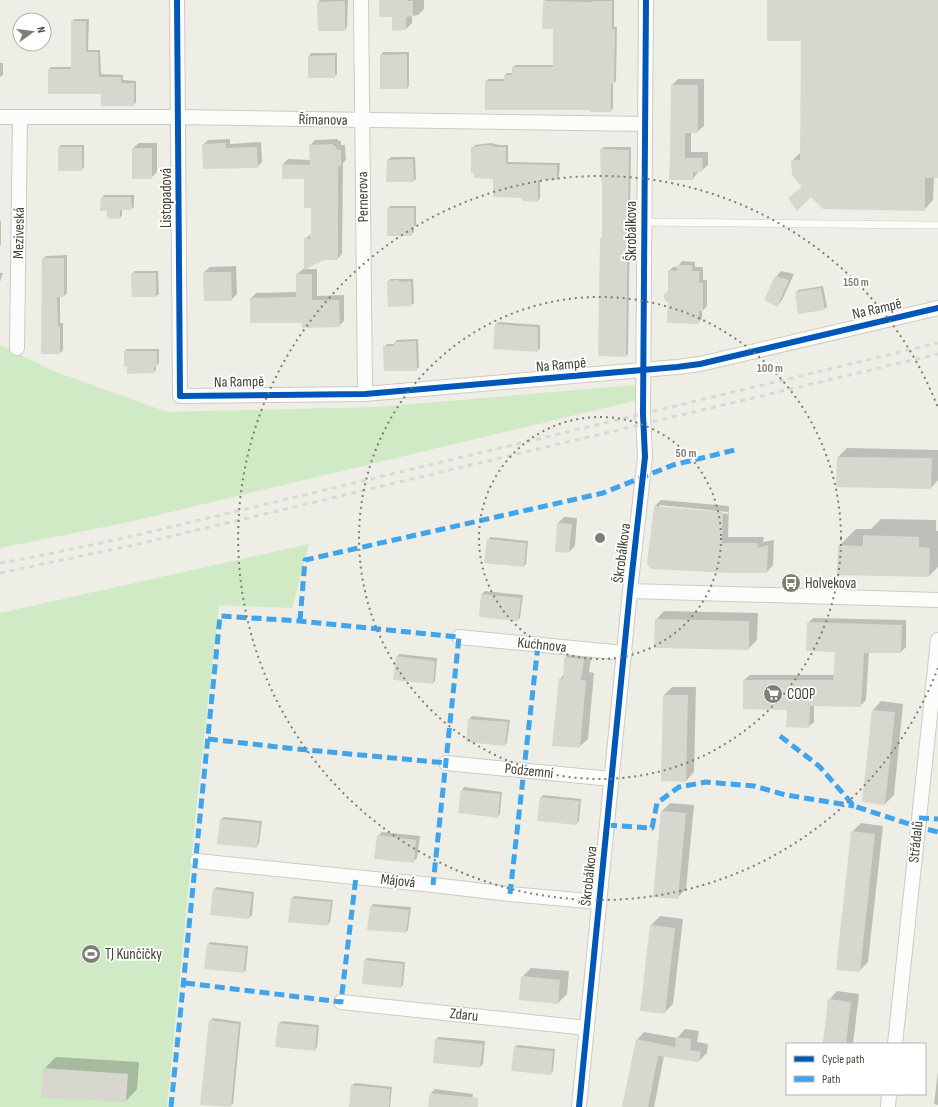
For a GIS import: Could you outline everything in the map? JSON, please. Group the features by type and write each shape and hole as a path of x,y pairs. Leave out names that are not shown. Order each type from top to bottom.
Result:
{"street":[{"name":"Listopadová","path":"177,0 180,396"},
{"name":"Pernerova","path":"361,0 365,394"},
{"name":"Škrobálkova","path":"579,1107 630,591 645,457 643,371 646,0"},
{"name":"Římanova","path":"0,117 645,124"},
{"name":"Meziveská","path":"18,348 20,117"},
{"name":"Na Rampě","path":"180,396 365,394 643,371 700,364 938,308"},
{"path":"630,591 938,600"},
{"name":"Kuchnova","path":"459,637 625,653"},
{"name":"Střádalů","path":"895,1043 938,640"},
{"name":"Podzemní","path":"446,763 612,779"},
{"name":"Májová","path":"197,861 599,902"},
{"name":"Zdaru","path":"340,1002 586,1028"},
{"path":"888,1107 889,1095"}],"lane":[{"path":"644,222 938,225"}],"green space":[{"path":"0,345 56,372 167,412 376,407 636,385 638,400 129,522 0,548"},
{"path":"309,544 292,608 219,605 197,801 167,1107 0,1107 0,613"}],"building":[{"path":"380,0 413,1 413,16 406,17 406,30 392,31 392,17 379,17"},
{"path":"767,0 938,0 938,178 925,178 925,211 823,209 811,197 797,211 788,198 802,187 792,175 791,160 800,160 801,41 767,41"},
{"path":"345,1 345,31 318,31 317,2"},
{"path":"543,1 612,1 612,29 615,29 614,84 611,84 611,112 590,112 590,110 485,110 485,81 504,81 504,75 512,75 512,67 553,67 553,29 542,29"},
{"path":"71,21 86,21 86,52 98,52 99,77 121,77 121,83 134,83 134,106 101,106 101,94 48,94 48,69 71,69"},
{"path":"407,54 407,89 380,89 380,55"},
{"path":"335,55 335,78 308,78 308,56"},
{"path":"671,85 698,85 698,133 685,133 685,158 703,158 702,172 693,172 693,180 669,180"},
{"path":"226,143 226,148 257,147 258,168 203,169 202,144"},
{"path":"333,144 333,146 336,146 336,149 341,150 341,166 338,166 338,260 324,260 304,270 304,238 310,239 311,208 304,208 304,179 282,179 282,164 310,165 309,145"},
{"path":"488,145 506,147 506,164 557,165 557,180 538,180 538,202 522,201 522,198 493,197 493,179 474,178 474,173 471,173 471,147"},
{"path":"58,147 82,147 82,171 58,171"},
{"path":"132,148 152,148 152,179 132,179"},
{"path":"600,149 629,150 626,357 598,356 600,238 602,238 602,181"},
{"path":"413,159 414,182 386,182 387,160"},
{"path":"101,197 131,197 132,210 120,210 120,219 107,218 107,211 100,211"},
{"path":"387,208 414,208 414,228 412,228 412,236 387,236"},
{"path":"42,258 64,258 64,297 57,297 58,326 60,326 60,354 41,354"},
{"path":"677,265 692,265 692,271 700,271 699,283 703,283 703,311 699,311 699,324 667,323 668,303 664,299 664,294 668,291 668,270 677,271"},
{"path":"203,272 231,272 232,301 204,301"},
{"path":"131,273 156,273 156,297 132,297"},
{"path":"296,274 312,274 312,300 339,300 340,327 302,328 302,323 250,323 250,298 296,297"},
{"path":"775,276 789,280 777,307 764,300"},
{"path":"399,280 399,282 411,281 412,306 388,307 387,281"},
{"path":"821,288 825,310 798,314 795,292"},
{"path":"495,324 538,327 538,352 493,349"},
{"path":"416,341 417,371 384,371 383,346 394,346 394,342"},
{"path":"124,351 157,351 157,367 154,367 154,373 127,374 127,367 124,367"},
{"path":"837,457 932,458 931,489 836,487"},
{"path":"654,506 723,512 722,543 758,543 757,548 768,545 767,573 732,573 651,569 647,564"},
{"path":"557,523 572,524 569,553 555,552"},
{"path":"863,535 919,537 919,547 930,548 929,577 837,575 838,545 863,546"},
{"path":"487,539 526,543 524,567 484,563"},
{"path":"481,594 521,598 518,621 479,617"},
{"path":"655,619 749,621 749,650 654,648"},
{"path":"807,622 902,625 901,653 864,653 861,707 810,706 809,728 786,727 787,710 743,709 743,680 833,680 835,652 806,651"},
{"path":"396,656 435,661 433,684 393,680"},
{"path":"564,657 584,659 581,680 586,681 580,748 552,746 559,678 563,679"},
{"path":"663,695 688,695 686,782 661,781"},
{"path":"872,710 895,712 885,805 862,802"},
{"path":"468,719 508,722 505,746 466,742"},
{"path":"461,790 500,794 498,818 458,813"},
{"path":"540,797 579,801 577,825 537,821"},
{"path":"661,811 686,813 678,899 653,897"},
{"path":"220,819 260,823 257,848 217,844"},
{"path":"851,831 875,834 860,972 836,970"},
{"path":"377,835 416,840 414,863 374,859"},
{"path":"213,889 252,894 249,919 210,915"},
{"path":"291,898 331,902 328,926 288,922"},
{"path":"370,906 409,910 406,933 367,930"},
{"path":"650,925 675,928 665,1014 640,1011"},
{"path":"207,944 246,948 244,973 204,969"},
{"path":"364,960 403,964 401,988 362,984"},
{"path":"521,976 560,980 558,1004 519,1000"},
{"path":"828,999 851,1002 846,1043 823,1043"},
{"path":"209,1020 239,1024 231,1107 200,1105"},
{"path":"278,1023 317,1027 315,1051 275,1047"},
{"path":"676,1037 691,1039 690,1050 701,1052 699,1062 658,1056 648,1107 622,1107 636,1039 675,1047"},
{"path":"435,1039 483,1044 480,1068 433,1063"},
{"path":"514,1047 553,1051 551,1075 511,1071"},
{"path":"43,1068 128,1074 126,1102 41,1098"},
{"path":"351,1085 390,1089 389,1107 349,1107"},
{"path":"430,1093 478,1098 478,1107 428,1107"}],"railway":[{"path":"0,563 133,536 938,343"},
{"path":"0,573 134,545 938,354"}],"marked path":[{"path":"300,621 305,560 603,493 673,465 739,449"},
{"path":"171,1107 220,616 300,621 459,637 433,885"},
{"path":"510,894 538,645"},
{"path":"780,736 819,766 854,806 938,832"},
{"path":"208,739 446,763"},
{"path":"607,825 652,828 657,803 679,787 706,782 754,786 786,795 854,806"},
{"path":"919,818 938,819"},
{"path":"185,983 341,1002 356,877"}],"cycle path":[{"path":"177,0 180,396 365,394 677,367 700,364 938,308"},
{"path":"579,1107 630,591 645,457 643,414 646,0"}],"place":[{"name":"Holvekova","path":"791,583"},
{"name":"COOP","path":"773,694"},
{"name":"TJ Kunčičky","path":"91,954"}]}
